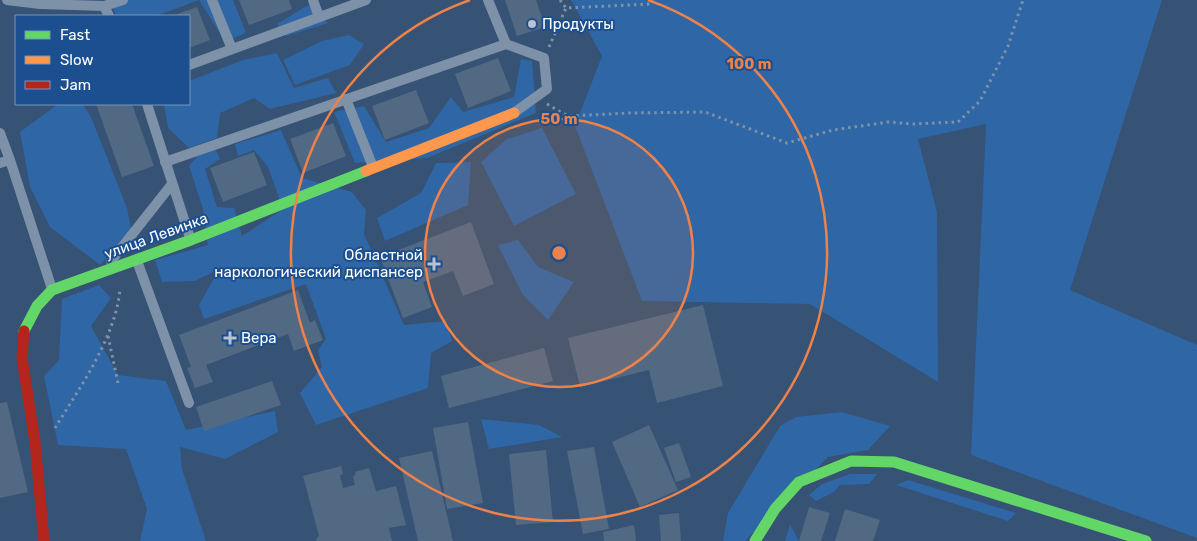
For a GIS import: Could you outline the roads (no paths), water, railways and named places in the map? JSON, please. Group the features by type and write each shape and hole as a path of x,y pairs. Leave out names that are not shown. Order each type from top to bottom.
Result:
{"street":[{"name":"улица Левинка","path":"44,541 35,442 22,358 24,328 37,306 52,290 191,240 514,113"},
{"path":"755,541 775,509 799,482 851,461 894,462 1146,541"}],"lane":[{"path":"0,2 6,0 40,4 104,6 123,0"},
{"path":"212,0 232,49"},
{"path":"313,0 319,17"},
{"path":"190,65 366,0"},
{"path":"488,0 506,44"},
{"path":"104,6 108,15"},
{"path":"165,162 506,44 544,58 547,89 514,113"},
{"path":"346,99 374,168"},
{"path":"147,105 191,240"},
{"path":"0,133 52,290"},
{"path":"0,163 10,160"},
{"path":"102,272 172,184"},
{"path":"136,259 189,403"}],"place":[{"name":"Продукты","path":"532,24"},
{"name":"Областной наркологический диспансер","path":"434,264"},
{"name":"Вера","path":"230,338"}]}
